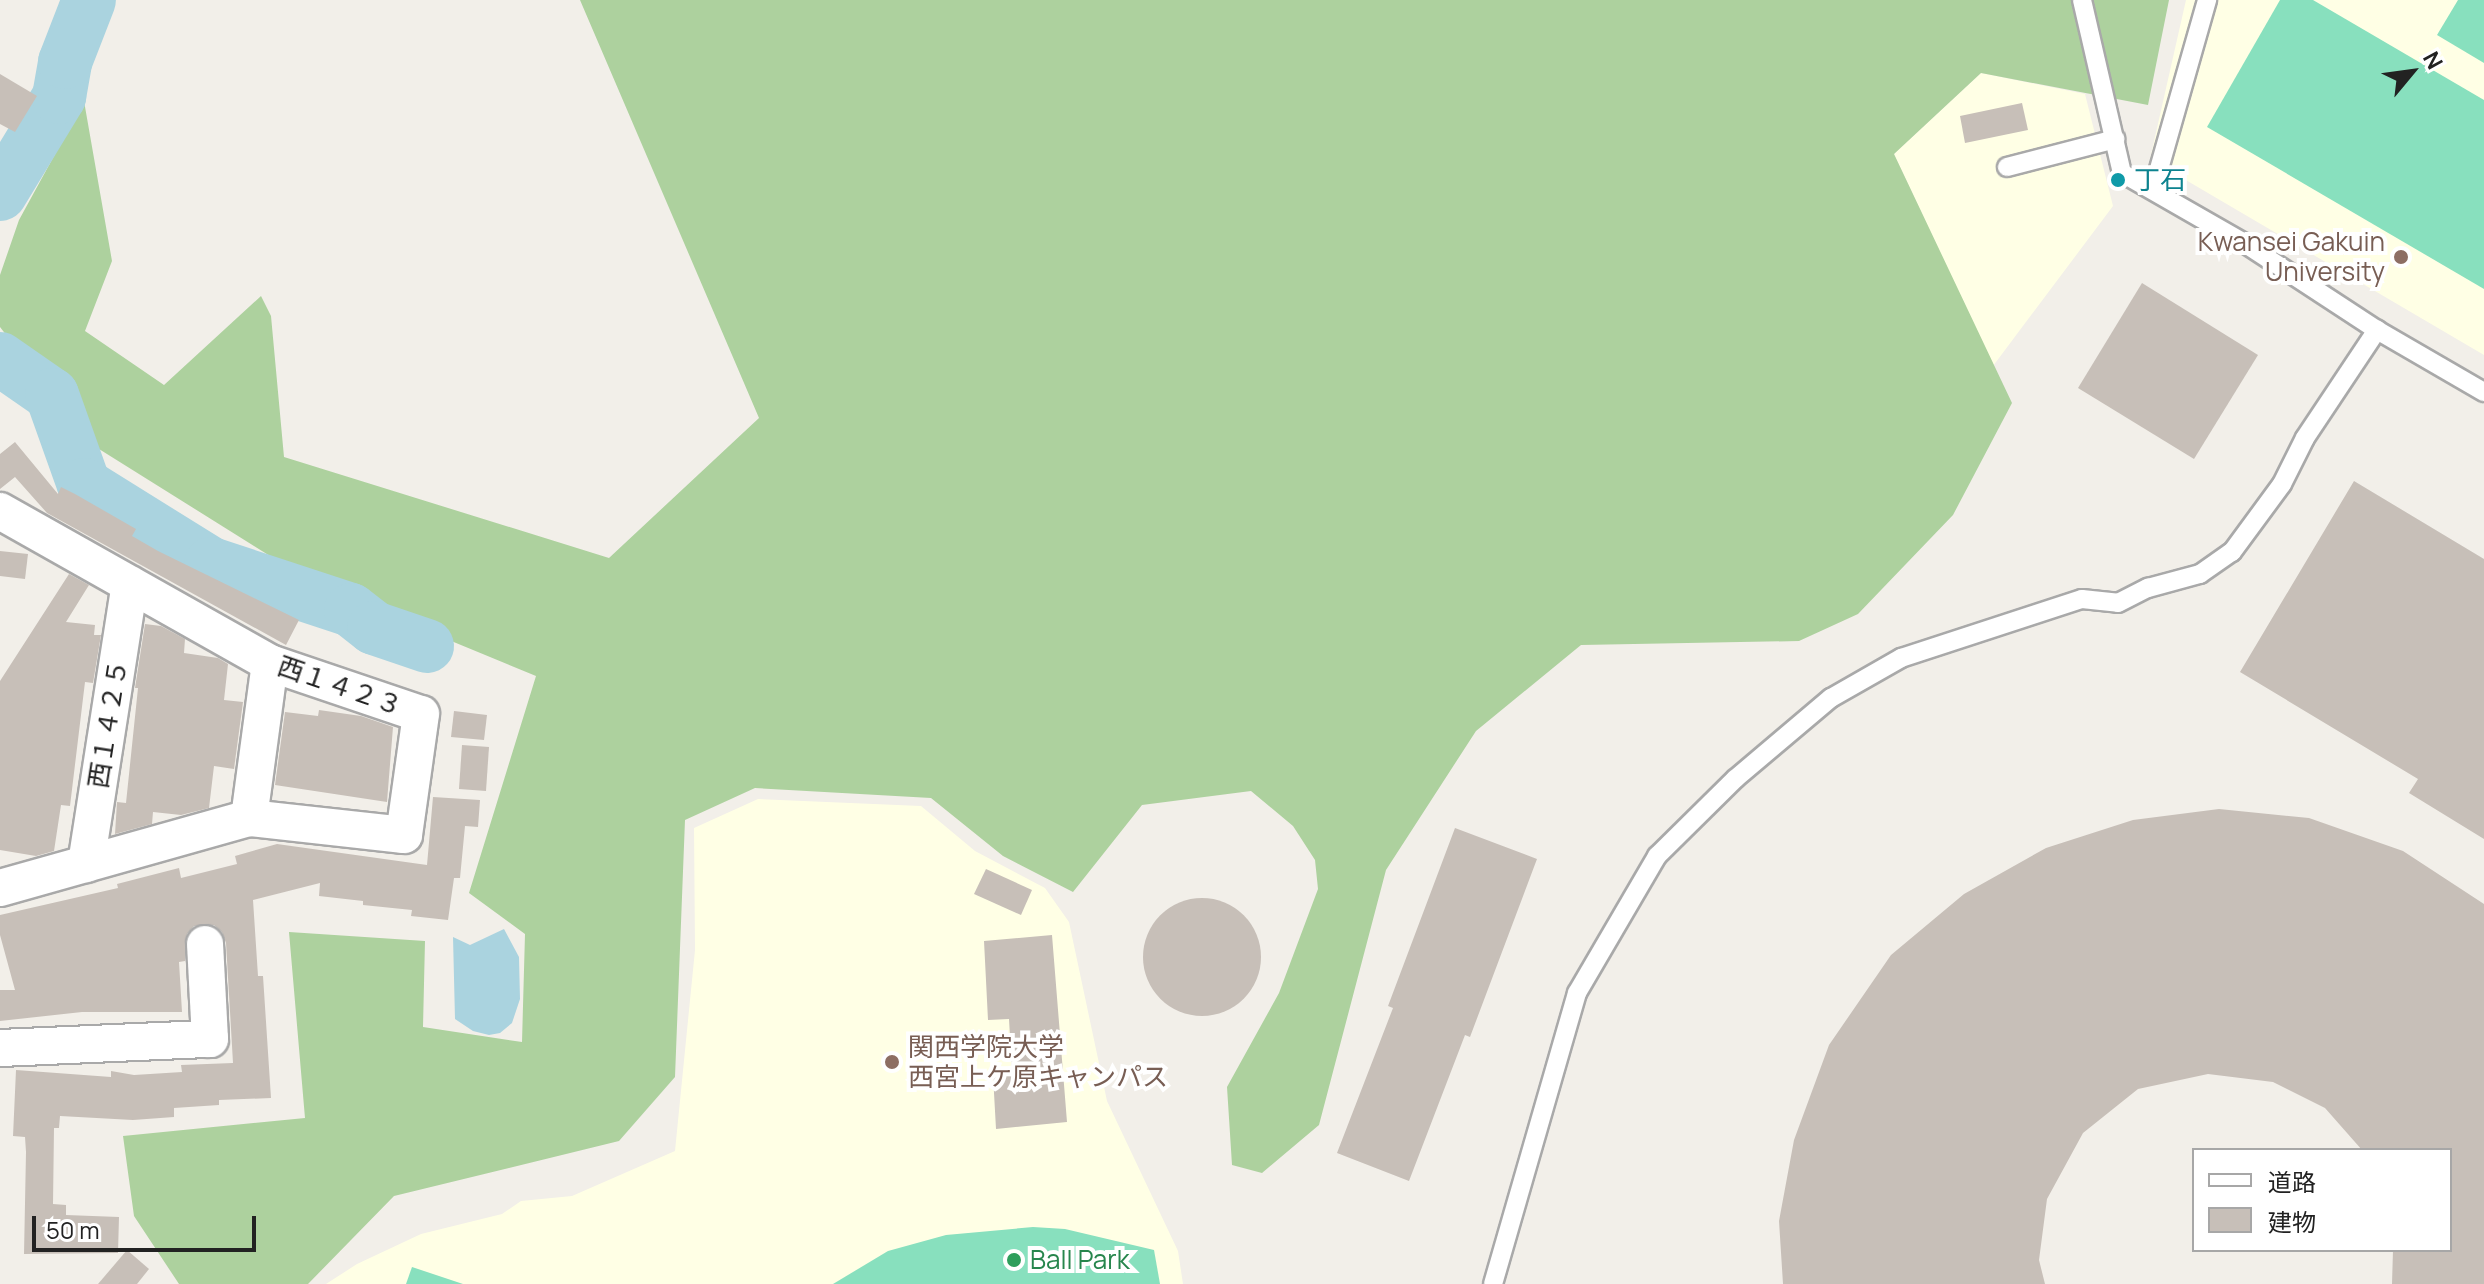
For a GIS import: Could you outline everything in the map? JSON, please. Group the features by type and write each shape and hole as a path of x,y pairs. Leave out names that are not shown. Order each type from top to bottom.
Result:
{"street":[{"name":"西１４２３","path":"0,511 270,663 421,714 404,835 249,818 0,888"},
{"name":"西１４２５","path":"86,864 130,584"},
{"path":"249,818 270,663"},
{"path":"0,1048 210,1039 205,944"}],"lane":[{"path":"2082,0 2122,173 2244,243 2377,330 2484,392"},
{"path":"2153,190 2207,0"},
{"path":"2007,167 2115,139"},
{"path":"1493,1284 1577,993 1657,856 1735,779 1831,698 1901,658 2082,599 2118,603 2148,588 2200,574 2232,552 2282,484 2305,438 2377,330"}],"shaded area":[{"name":"Kwansei Gakuin University","path":"2186,0 2484,0 2484,355 2150,159"},
{"path":"1981,73 2085,94 2113,206 1993,366 1894,154"},
{"name":"関西学院大学 西宮上ケ原キャンパス","path":"758,799 921,806 975,851 1045,888 1069,922 1107,1101 1178,1251 1183,1284 326,1284 357,1264 421,1234 502,1214 521,1201 572,1196 675,1151 695,950 694,828"}],"green space":[{"path":"580,0 2169,0 2148,105 1981,73 1894,154 2012,403 1953,515 1858,614 1799,641 1581,645 1476,731 1386,870 1319,1125 1262,1173 1232,1165 1227,1087 1279,993 1318,889 1315,860 1293,826 1251,791 1142,805 1073,892 1003,856 931,798 755,788 685,820 675,1077 619,1141 394,1196 308,1284 179,1284 134,1216 123,1136 305,1118 289,932 425,941 423,1027 522,1042 525,934 469,893 536,676 318,586 91,444 0,327 0,275 19,220 84,101 112,261 85,331 164,385 261,296 271,316 284,457 609,558 759,418"},
{"path":"2280,0 2313,0 2484,100 2484,289 2207,127"},
{"path":"2458,0 2484,0 2484,63 2437,35"},
{"name":"Ball Park","path":"1033,1227 1065,1229 1154,1250 1160,1284 833,1284 888,1251 946,1235"},
{"path":"412,1267 463,1284 406,1284"}],"water":[{"path":"504,929 519,957 520,999 512,1023 500,1033 489,1035 473,1031 455,1019 453,937 470,945"}],"building":[{"path":"0,74 37,96 15,132 0,124"},
{"path":"2022,103 2028,130 1965,143 1960,116"},
{"path":"2142,283 2258,355 2194,459 2078,388"},
{"path":"15,442 58,494 61,487 75,494 136,529 132,536 158,551 299,620 286,645 47,513 15,477 0,489 0,454"},
{"path":"2354,481 2484,559 2484,839 2409,793 2418,779 2240,672"},
{"path":"0,551 28,554 25,579 0,576"},
{"path":"69,574 89,585 66,622 95,625 94,635 101,635 93,683 85,682 70,806 61,805 54,851 36,856 0,850 0,681"},
{"path":"145,624 161,626 185,639 184,653 218,658 228,664 224,700 243,702 234,769 214,766 209,808 181,815 153,812 152,824 115,834 117,802 126,803 138,688 135,688"},
{"path":"319,710 361,716 393,727 387,802 275,785 285,712 318,716"},
{"path":"454,711 487,715 484,740 451,737"},
{"path":"462,745 489,747 486,791 459,789"},
{"path":"433,797 480,800 478,827 465,826 460,878 454,878 448,920 411,916 412,910 319,896 320,883 253,900 258,976 263,976 271,1098 219,1100 219,1105 174,1108 174,1117 133,1120 60,1116 59,1128 54,1128 53,1204 66,1205 66,1215 119,1217 118,1253 24,1254 26,1152 25,1137 13,1136 16,1070 111,1077 111,1071 134,1075 182,1072 181,1065 233,1063 226,943 222,932 214,925 194,926 187,934 185,961 179,962 182,1012 82,1012 0,1021 0,990 15,990 0,935 0,915 118,888 117,884 179,868 181,878 237,864 235,856 277,844 427,865"},
{"path":"2219,809 2309,818 2403,851 2484,904 2484,1284 2392,1284 2393,1252 2452,1252 2452,1148 2360,1148 2325,1108 2273,1082 2208,1074 2138,1089 2083,1133 2047,1199 2039,1260 2045,1284 1783,1284 1779,1221 1794,1140 1829,1045 1891,955 1964,894 2046,848 2133,820"},
{"path":"1455,828 1537,859 1470,1037 1465,1035 1409,1181 1337,1153 1393,1008 1388,1006"},
{"path":"986,869 1032,890 1021,915 974,894"},
{"path":"1202,898 1224,903 1244,915 1256,935 1261,957 1256,979 1244,999 1224,1011 1202,1016 1180,1011 1160,999 1148,979 1143,957 1148,935 1160,915 1180,903"},
{"path":"1052,935 1067,1122 996,1129 993,1075 1012,1072 1009,1019 988,1020 984,941"},
{"path":"127,1250 149,1269 137,1284 98,1284"}],"waterway":[{"path":"0,194 59,97 65,62 89,0"},
{"path":"0,359 52,395 84,485 211,564 351,610 374,628 427,646"}],"place":[{"name":"丁石","path":"2118,180"},
{"name":"Kwansei Gakuin University","path":"2401,257"},
{"name":"関西学院大学 西宮上ケ原キャンパス","path":"892,1062"},
{"name":"Ball Park","path":"1014,1260"}]}
